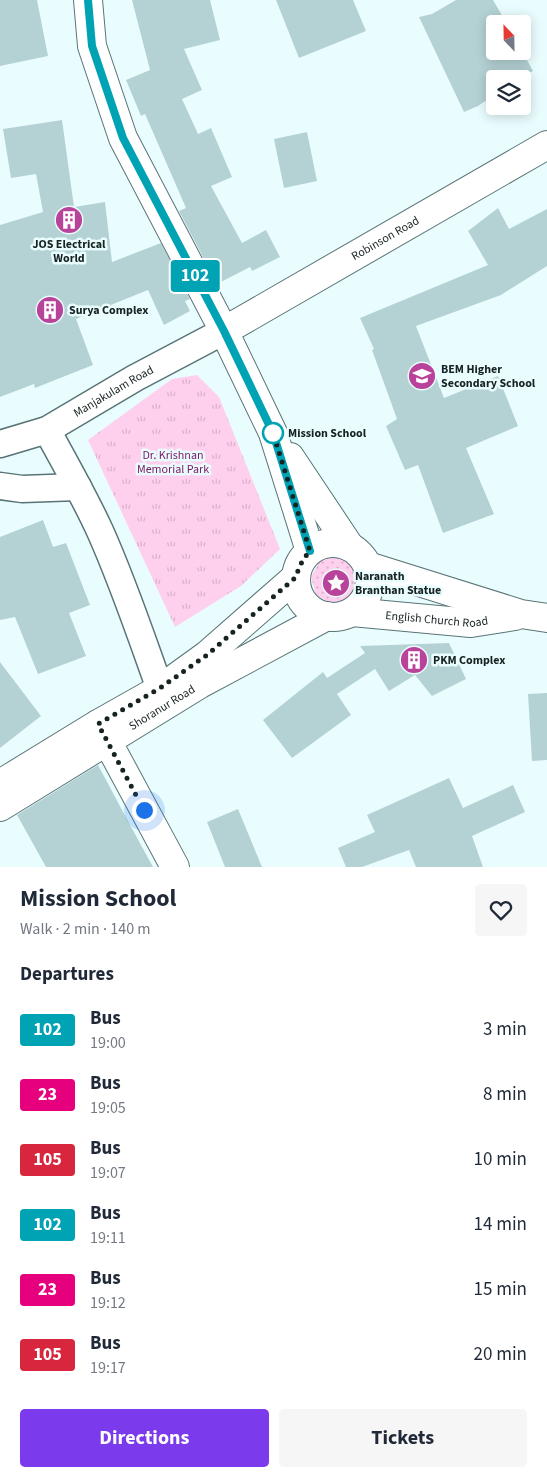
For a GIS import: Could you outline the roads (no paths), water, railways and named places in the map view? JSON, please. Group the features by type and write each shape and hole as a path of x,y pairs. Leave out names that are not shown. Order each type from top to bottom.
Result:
{"main road":[{"path":"88,0 92,46 123,138 224,331 273,433 310,551 330,543 340,544 358,552 368,566"},
{"name":"Robinson Road","path":"224,331 547,145"},
{"path":"273,433 350,547"},
{"name":"Shoranur Road","path":"0,807 207,655 296,577 298,568 310,551"},
{"name":"Shoranur Road","path":"0,784 360,605 370,587 368,566"},
{"name":"English Church Road","path":"368,566 534,616"},
{"path":"296,577 297,588 301,598 313,610 317,613 340,614"},
{"name":"English Church Road","path":"340,614 471,623 534,616"},
{"path":"102,732 175,867"}],"street":[{"name":"Manjakulam Road","path":"0,444 47,430 135,378 224,331"},
{"path":"47,430 100,532 126,592 160,688"},
{"path":"0,486 22,489 78,487"}],"place":[{"name":"JOS Electrical World","path":"69,220"},
{"name":"Surya Complex","path":"50,310"},
{"name":"BEM Higher Secondary School","path":"422,376"},
{"name":"Mission School","path":"273,433"},
{"name":"Naranath Branthan Statue","path":"336,583"},
{"name":"PKM Complex","path":"414,660"}],"park label":[{"name":"Dr. Krishnan Memorial Park","path":"173,462"}]}
